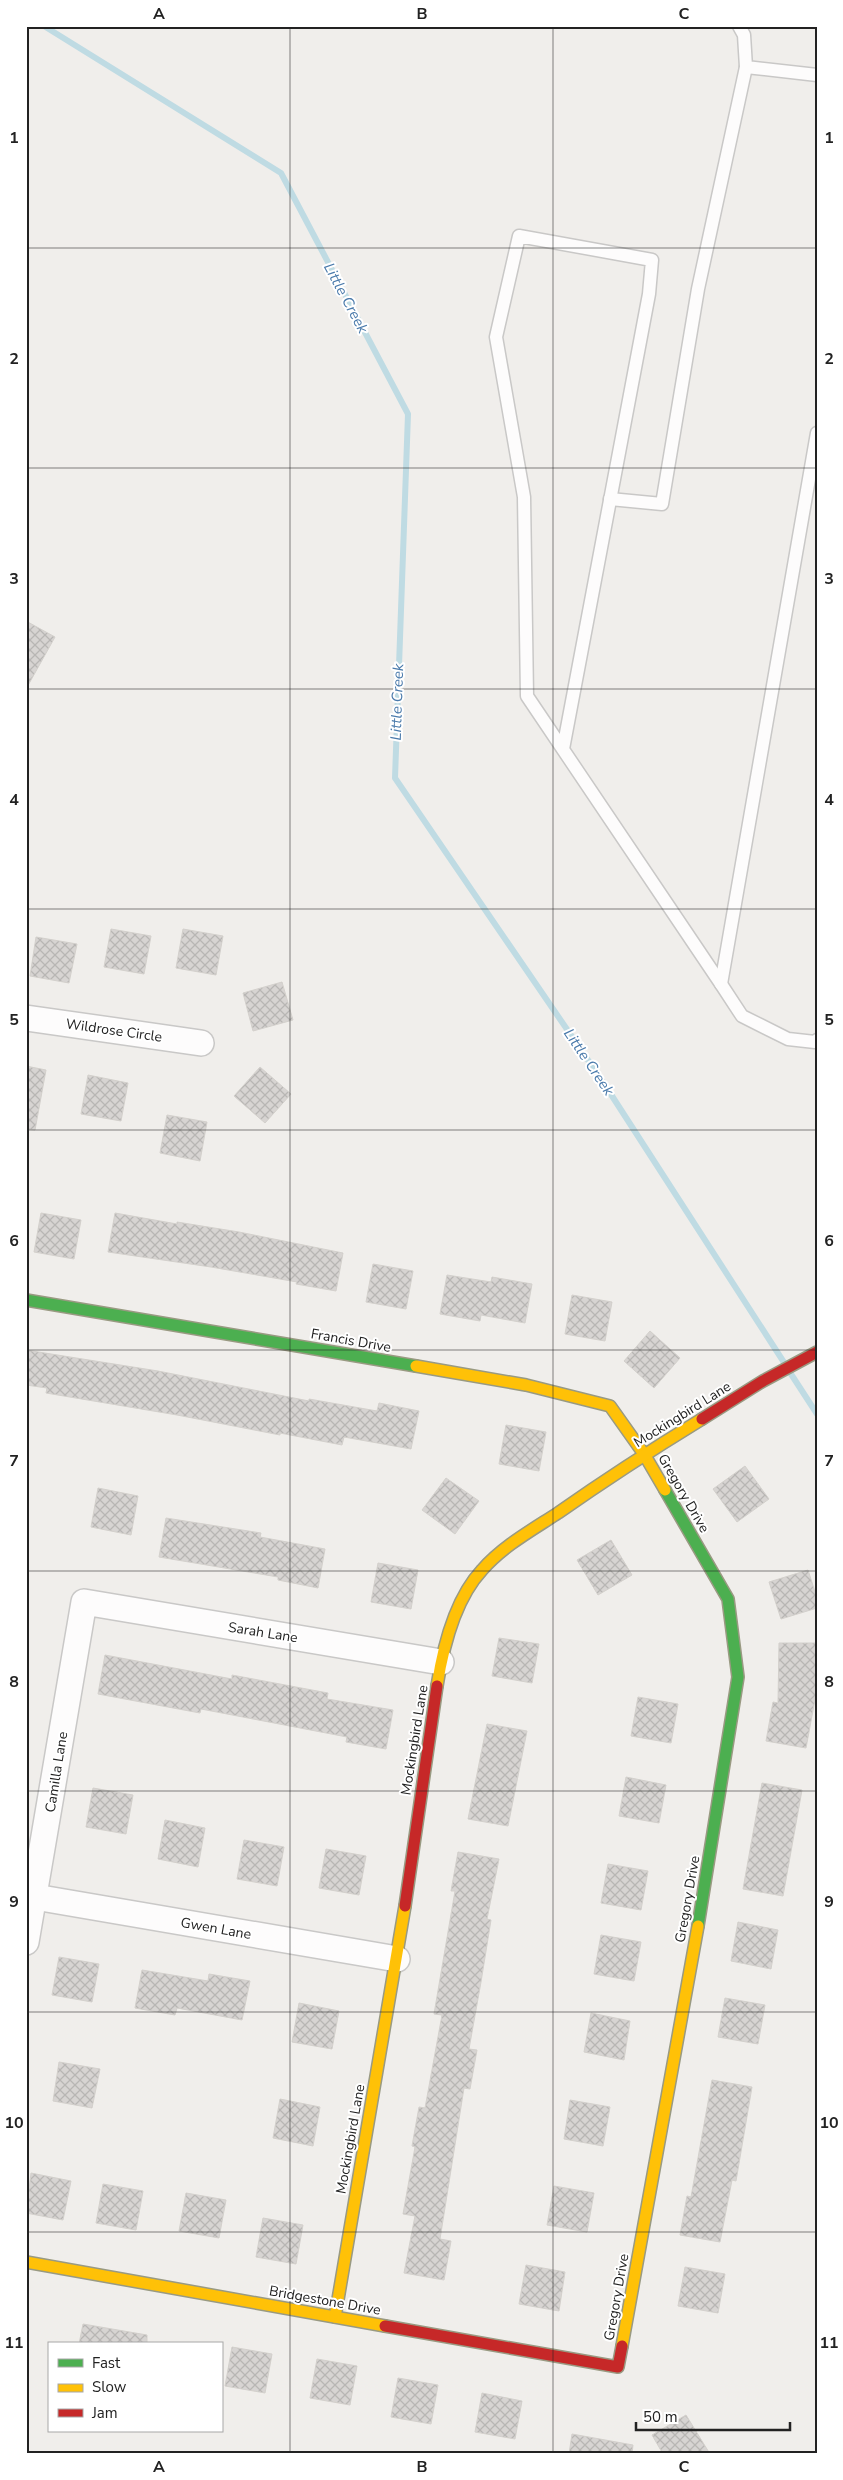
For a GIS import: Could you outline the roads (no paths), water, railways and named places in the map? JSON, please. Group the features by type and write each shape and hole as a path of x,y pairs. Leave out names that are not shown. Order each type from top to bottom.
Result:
{"street":[{"name":"Wildrose Circle","path":"26,1018 201,1042"},
{"name":"Francis Drive","path":"26,1300 526,1385 610,1406 644,1454"},
{"name":"Mockingbird Lane","path":"335,2317 396,1959 441,1662 460,1604 481,1571 503,1550 644,1454 763,1381 817,1352"},
{"name":"Gregory Drive","path":"618,2367 714,1835 738,1677 728,1599 644,1454"},
{"name":"Sarah Lane","path":"84,1602 441,1662"},
{"name":"Camilla Lane","path":"26,1942 84,1602"},
{"name":"Gwen Lane","path":"35,1896 396,1959"},
{"name":"Bridgestone Drive","path":"26,2262 618,2367"}],"lane":[{"path":"610,499 662,504 698,289 746,68 744,35 739,26"},
{"path":"746,68 817,75"},
{"path":"563,749 649,294 652,260 519,236 496,337 524,497 528,696 563,749 742,1016 788,1039 815,1042 817,1040"},
{"path":"721,984 817,433"}],"waterway":[{"name":"Little Creek","path":"44,26 281,173 408,414 395,778 603,1082 785,1364"},
{"name":"Little Creek","path":"791,1374 817,1414"}]}
